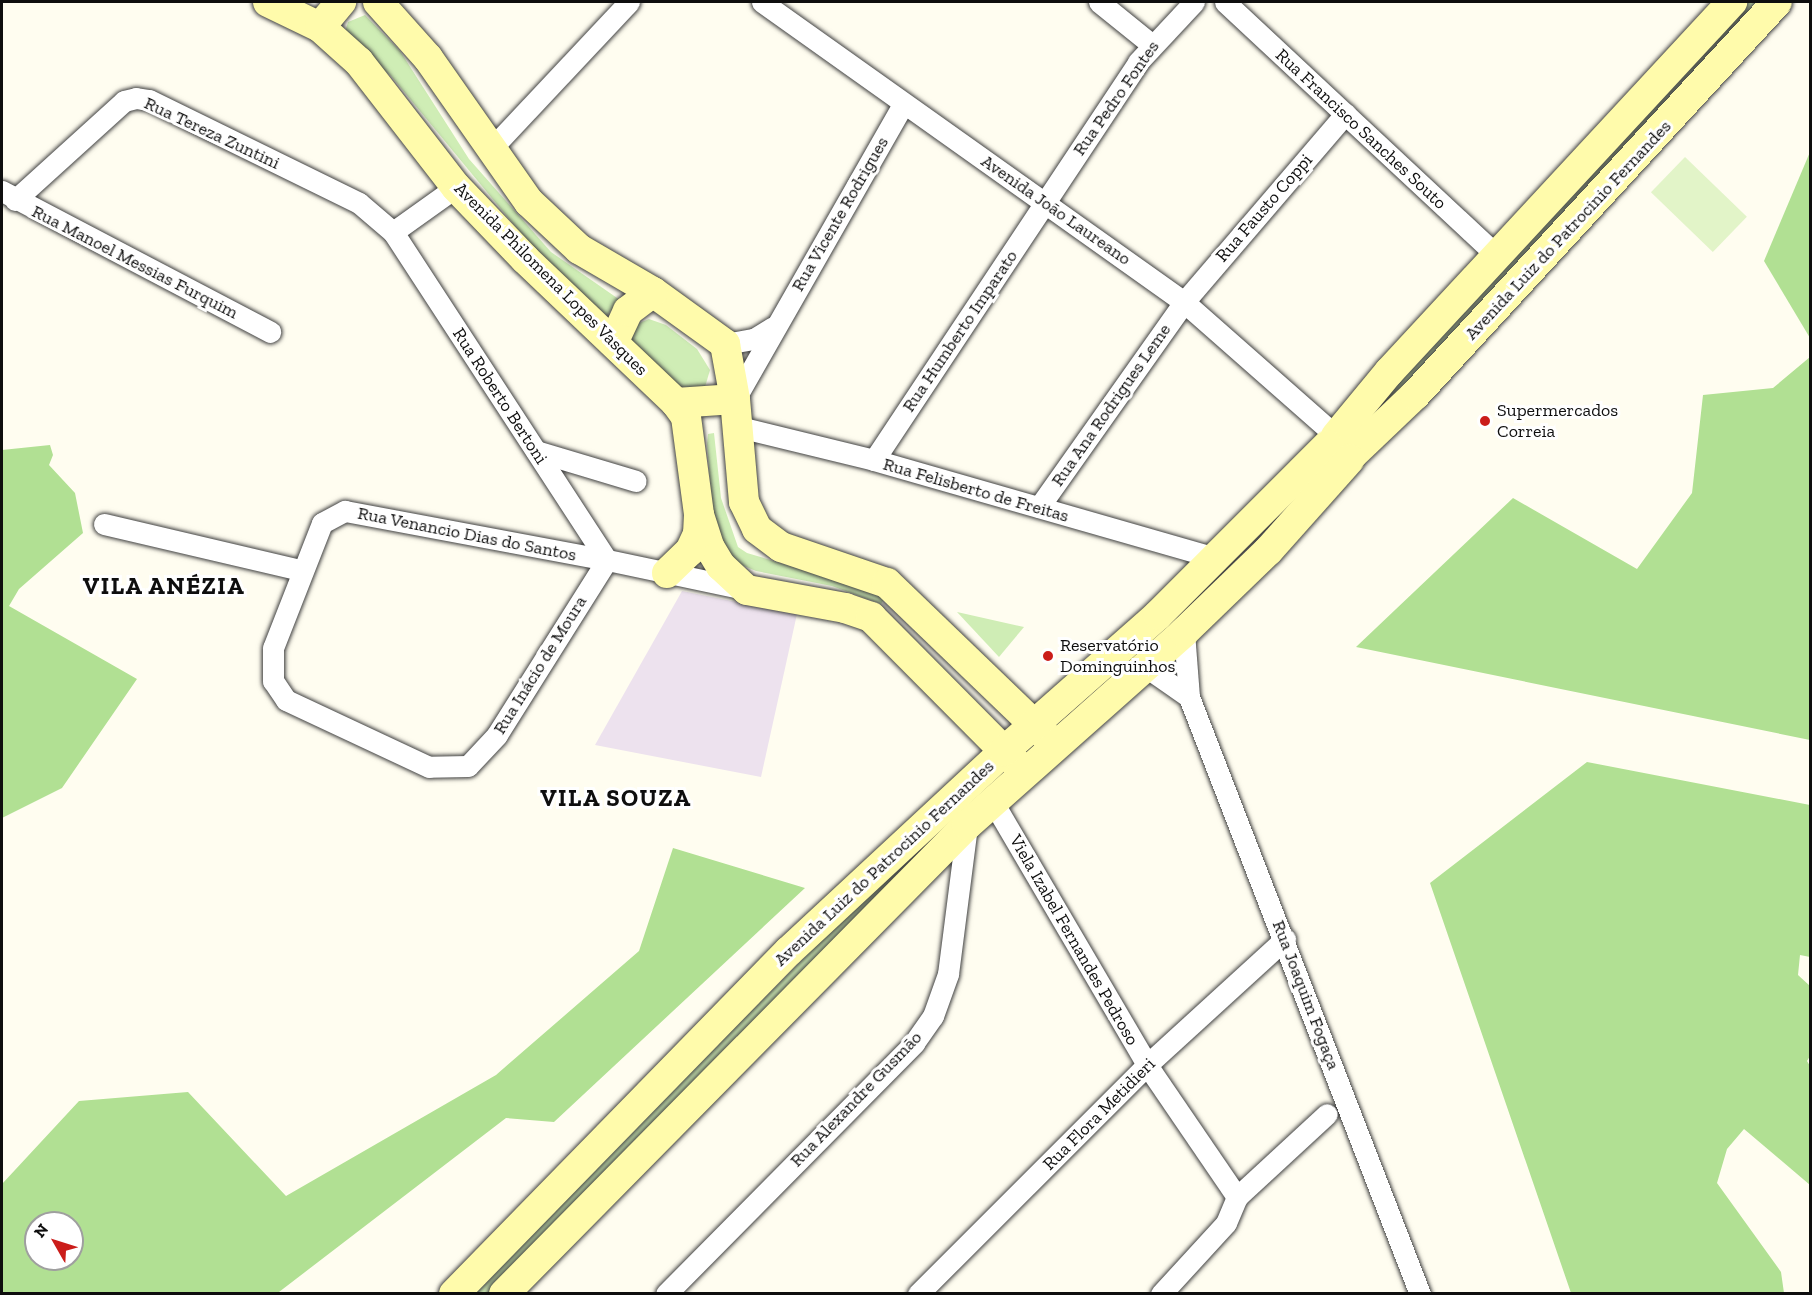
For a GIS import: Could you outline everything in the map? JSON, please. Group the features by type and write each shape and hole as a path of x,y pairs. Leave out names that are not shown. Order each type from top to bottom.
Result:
{"main road":[{"name":"Avenida Philomena Lopes Vasques","path":"268,2 320,27 358,62 456,187 525,259 614,341 681,410"},
{"path":"320,27 341,2"},
{"path":"378,2 428,58 490,150 529,202 579,249 653,292 725,345 744,502 757,529 781,547 887,583 954,644 1056,746"},
{"name":"Avenida Luiz do Patrocinio Fernandes","path":"504,1293 967,825 1146,667 1268,551 1342,448 1497,256 1732,2"},
{"name":"Avenida Luiz do Patrocinio Fernandes","path":"454,1293 789,951 1004,751 1158,615 1216,558 1342,448 1415,395 1777,2"},
{"path":"614,341 628,311 653,292"},
{"path":"735,413 681,410 699,515 710,548 721,566 747,590 845,608 871,617 928,671 1026,773"},
{"path":"667,573 690,551 698,534 699,515"},
{"path":"928,671 954,644"}],"street":[{"path":"490,150 629,2"},
{"name":"Avenida João Laureano","path":"762,2 903,104 1046,201 1184,302 1342,448"},
{"path":"1099,2 1151,44"},
{"name":"Rua Pedro Fontes","path":"1046,201 1151,44 1194,2"},
{"name":"Rua Francisco Sanches Souto","path":"1225,2 1497,256"},
{"name":"Rua Tereza Zuntini","path":"8,196 124,101 136,98 149,100 359,203 393,232"},
{"name":"Rua Vicente Rodrigues","path":"735,413 776,324 903,104"},
{"name":"Rua Fausto Coppi","path":"1184,302 1345,114"},
{"path":"393,232 456,187"},
{"name":"Rua Manoel Messias Furquim","path":"8,196 270,332"},
{"name":"Rua Humberto Imparato","path":"874,460 1046,201"},
{"name":"Rua Roberto Bertoni","path":"393,232 607,560"},
{"name":"Rua Ana Rodrigues Leme","path":"1039,507 1184,302"},
{"name":"Rua Vicente Rodrigues","path":"725,345 754,339 776,324"},
{"name":"Rua Felisberto de Freitas","path":"735,413 874,460 1216,558"},
{"path":"536,451 636,481"},
{"name":"Rua Venancio Dias do Santos","path":"468,766 429,767 286,700 273,681 273,648 300,570 322,523 345,511 607,560 747,590"},
{"path":"104,524 300,570"},
{"name":"Rua Inácio de Moura","path":"468,766 497,735 607,560"},
{"name":"Rua Joaquim Fogaça","path":"1184,632 1190,697 1420,1293"},
{"path":"1146,667 1190,697"},
{"name":"Viela Izabel Fernandes Pedroso","path":"993,802 1147,1065 1237,1197"},
{"name":"Rua Alexandre Gusmão","path":"666,1293 914,1043 933,1016 948,974 967,825"},
{"name":"Rua Flora Metidieri","path":"918,1293 1147,1065 1285,939"},
{"path":"1161,1293 1226,1223 1237,1197 1327,1114"}],"shaded area":[{"path":"682,591 797,614 761,777 595,745"}],"green space":[{"path":"1747,2 1761,2 1364,432 1357,427"},
{"path":"365,15 400,51 469,159 551,252 620,300 604,319 529,243 391,76 344,35 348,22"},
{"path":"1810,152 1810,338 1764,261"},
{"path":"1685,157 1747,217 1713,252 1651,192"},
{"path":"649,319 666,325 697,349 710,370 705,387 682,387 666,379 630,343 632,326"},
{"path":"1810,357 1810,740 1356,647 1513,498 1637,569 1692,493 1703,395 1773,388"},
{"path":"714,433 721,498 738,547 747,553 860,587 884,599 881,604 832,586 756,571 725,558 715,541 707,444 708,434"},
{"path":"50,445 53,455 49,465 75,493 83,533 19,589 9,606 137,679 62,788 2,818 2,450"},
{"path":"957,612 1024,627 999,657"},
{"path":"1008,761 1018,773 493,1293 469,1294 824,938"},
{"path":"1587,762 1810,805 1810,957 1800,955 1798,975 1810,986 1810,1056 1807,1061 1810,1066 1810,1185 1744,1129 1727,1149 1717,1183 1781,1272 1784,1293 1571,1293 1430,883"},
{"path":"673,848 805,888 554,1122 506,1118 279,1292 2,1293 2,1184 79,1101 188,1092 286,1196 496,1075 639,951"}],"place":[{"name":"Supermercados Correia","path":"1485,421"},
{"name":"Reservatório Dominguinhos","path":"1048,656"}],"district":[{"name":"VILA ANÉZIA","path":"164,586"},
{"name":"VILA SOUZA","path":"616,798"}]}
